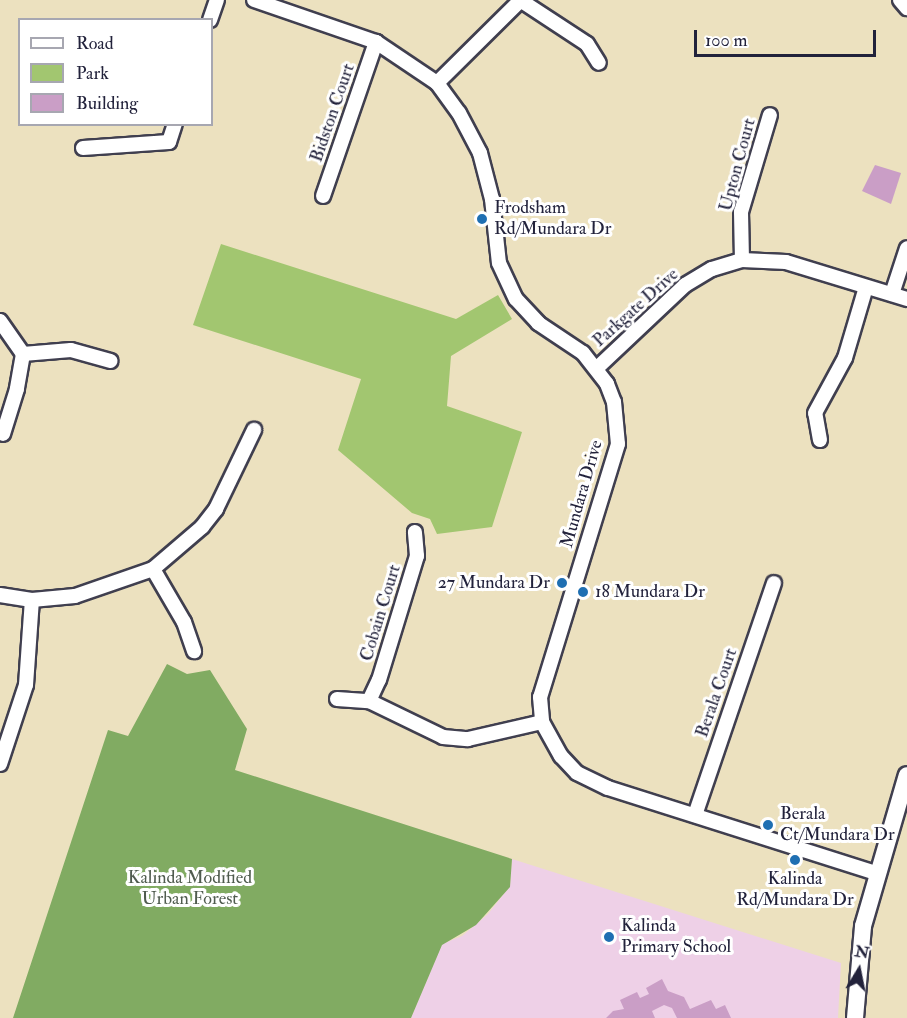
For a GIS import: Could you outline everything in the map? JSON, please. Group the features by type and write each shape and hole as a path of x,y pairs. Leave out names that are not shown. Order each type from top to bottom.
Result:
{"street":[{"path":"211,18 217,0"},
{"name":"Mundara Drive","path":"254,0 376,42 436,83 459,113 480,153 492,199 499,263 516,299 538,323 597,368 614,402 618,444 543,678 542,722"},
{"path":"436,83 521,0 587,44 598,63"},
{"path":"900,0 907,8"},
{"name":"Bidston Court","path":"323,196 376,42"},
{"name":"Upton Court","path":"742,260 741,212 770,115"},
{"path":"82,148 169,142 174,126"},
{"path":"892,294 907,248"},
{"name":"Parkgate Drive","path":"597,368 685,285 712,269 742,260 786,261 907,299"},
{"path":"820,440 814,413 845,358 866,287"},
{"path":"0,321 23,354 17,389 3,434"},
{"path":"23,354 71,350 111,361"},
{"path":"0,595 32,600 75,596 153,569 202,527 216,509 254,430"},
{"name":"Cobain Court","path":"369,701 379,680 417,556 414,532"},
{"path":"153,569 184,622 194,651"},
{"name":"Berala Court","path":"695,815 774,583"},
{"path":"0,764 26,685 32,600"},
{"path":"338,699 369,701 443,737 468,739 542,722 561,756 577,773 608,788 876,873"},
{"path":"855,1018 863,926 876,873 907,775"}],"shaded area":[{"name":"Kalinda Primary School","path":"512,859 841,963 838,1018 411,1018 442,944 462,936 488,914 510,886"}],"green space":[{"path":"221,244 456,319 498,295 512,319 451,356 447,406 522,432 492,527 437,534 430,519 412,513 338,450 361,379 193,325"},
{"name":"Kalinda Modified Urban Forest","path":"167,664 187,674 210,670 247,729 235,770 512,859 510,887 476,925 442,945 411,1018 13,1018 108,730 128,736"}],"building":[{"path":"875,165 901,173 891,204 862,191"},
{"path":"662,979 668,991 684,997 690,1009 711,1000 716,1009 725,1005 731,1018 677,1018 672,1008 664,1005 652,1011 655,1018 606,1018 613,1011 624,1009 620,1000 637,992 640,998 649,994 646,988"}],"place":[{"name":"Frodsham Rd/Mundara Dr","path":"482,219"},
{"name":"27 Mundara Dr","path":"562,583"},
{"name":"18 Mundara Dr","path":"583,592"},
{"name":"Berala Ct/Mundara Dr","path":"768,825"},
{"name":"Kalinda Rd/Mundara Dr","path":"795,860"},
{"name":"Kalinda Primary School","path":"609,937"}]}
